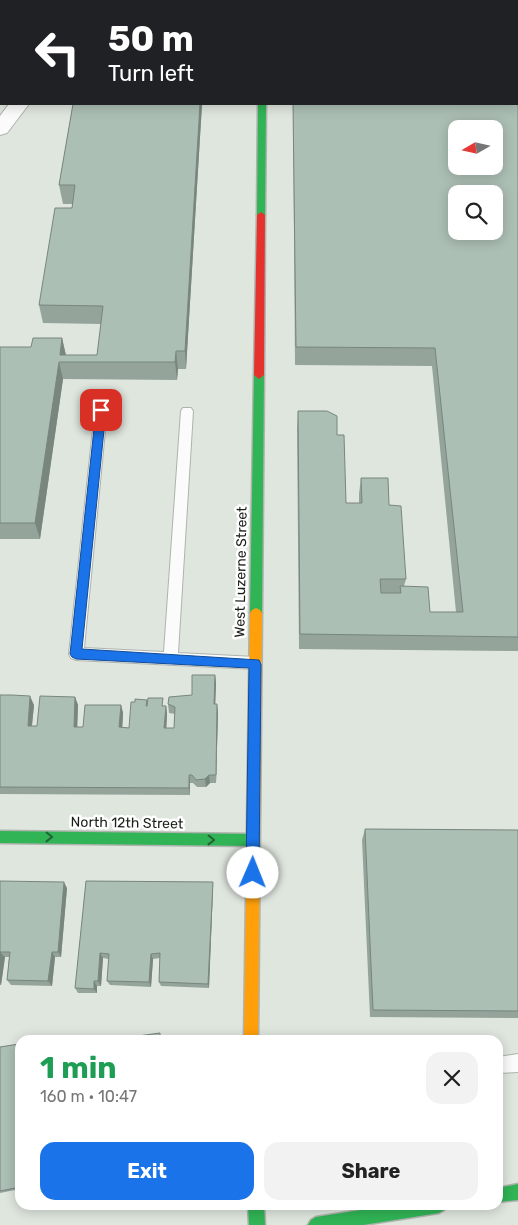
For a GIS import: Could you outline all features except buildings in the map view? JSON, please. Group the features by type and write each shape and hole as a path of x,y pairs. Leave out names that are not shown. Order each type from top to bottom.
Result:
{"street":[{"path":"0,129 18,105"},
{"name":"West Luzerne Street","path":"251,1035 262,105"},
{"name":"North 12th Street","path":"0,837 253,840"},
{"path":"503,1194 518,1192"},
{"path":"256,1210 257,1225"},
{"path":"316,1225 408,1210"}],"lane":[{"path":"101,410 76,654 255,664"},
{"path":"171,659 187,411"},
{"path":"503,1064 518,1063"}],"traffic: fast":[{"path":"261,215 262,105"},
{"path":"256,613 259,375"},
{"path":"0,837 253,840"},
{"path":"503,1194 518,1192"},
{"path":"256,1210 257,1225"},
{"path":"316,1225 408,1210"}],"traffic: slow":[{"path":"251,1035 256,613"}],"traffic: jam":[{"path":"259,375 261,215"}],"route":[{"path":"101,410 76,654 255,664 253,873"}]}
